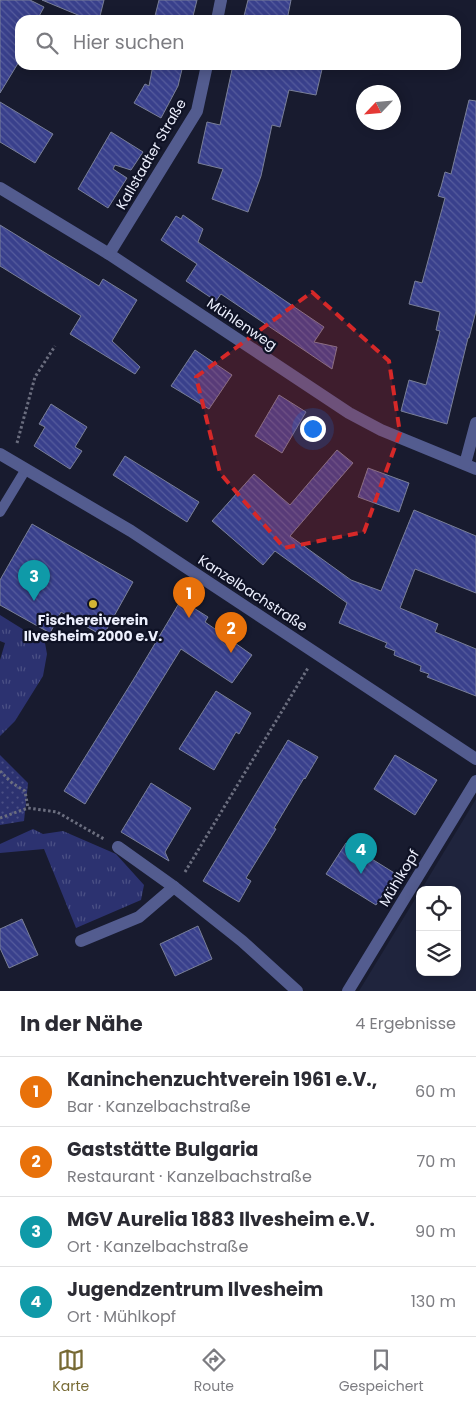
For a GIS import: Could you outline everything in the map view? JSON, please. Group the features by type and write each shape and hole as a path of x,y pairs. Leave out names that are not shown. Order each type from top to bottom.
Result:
{"street":[{"path":"218,15 222,0"},
{"name":"Kallstadter Straße","path":"109,254 198,111 206,70"},
{"name":"Mühlenweg","path":"0,188 109,254 349,413 381,430 471,466"},
{"path":"471,466 476,423"},
{"name":"Kanzelbachstraße","path":"4,457 131,530 476,759"},
{"name":"Mühlkopf","path":"348,991 476,781"},
{"path":"118,847 178,882 297,991"},
{"path":"81,941 139,917 178,882"}],"lane":[{"path":"0,512 26,470"}],"path":[{"path":"4,457 17,444 35,377 55,346"},
{"path":"178,882 317,654"},
{"path":"0,771 12,783 25,791 28,808"},
{"path":"0,818 28,808 57,812 118,847"}],"highlighted area":[{"path":"312,292 389,361 400,433 364,532 284,548 220,473 196,377"}],"shaded area":[{"path":"476,799 476,991 359,991 416,898 416,976 461,976 461,886 423,886"}],"green space":[{"path":"0,615 45,643 47,654 43,676 15,721 0,736 0,660 5,643 0,641"},
{"path":"0,755 28,783 24,821 0,825"},
{"path":"33,829 43,834 63,831 116,854 144,885 141,900 76,928 44,849 0,853 0,844"}],"building":[{"path":"0,0 30,0 44,7 40,15 15,15 15,68 0,93"},
{"path":"42,0 104,0 100,15 78,15"},
{"path":"159,0 197,0 193,15 155,15"},
{"path":"248,0 291,0 288,15 244,15"},
{"path":"152,70 182,70 178,86 161,118 134,103 145,84 149,86"},
{"path":"232,70 322,70 316,95 289,90 280,127 272,125 261,176 248,212 212,199 223,169 198,163 207,122 220,125"},
{"path":"469,100 476,101 476,311 447,424 401,411 409,380 426,385 440,331 436,330 440,312 409,304 415,281 422,283 445,198 438,196 445,172 451,174"},
{"path":"0,102 53,134 35,163 0,142"},
{"path":"111,132 143,152 131,170 115,165 113,169 127,178 108,208 78,189"},
{"path":"183,215 203,229 198,242 324,327 314,342 337,347 332,369 221,294 216,301 186,281 197,264 161,240 176,216 181,219"},
{"path":"0,225 99,286 103,279 137,300 112,341 140,367 135,374 70,334 81,316 0,266"},
{"path":"195,350 232,375 209,409 171,386"},
{"path":"279,395 306,412 282,453 255,436"},
{"path":"51,404 87,427 75,447 82,451 70,469 34,446 45,427 39,424"},
{"path":"337,450 353,463 290,536 351,580 381,591 414,510 476,536 476,593 415,569 400,608 438,624 435,632 476,649 476,696 427,677 429,674 420,671 421,666 394,655 395,651 385,647 387,643 339,623 347,603 275,551 263,565 212,521 254,474 290,505"},
{"path":"125,456 199,502 187,522 113,475"},
{"path":"368,468 409,483 399,512 358,497"},
{"path":"32,524 133,582 103,636 61,612 50,633 0,605 0,580"},
{"path":"181,600 208,617 205,622 252,655 232,683 181,649 85,804 64,791"},
{"path":"216,691 251,713 239,734 236,732 214,770 179,749"},
{"path":"288,740 318,757 274,828 276,829 246,878 251,881 239,902 203,881"},
{"path":"395,755 437,780 415,815 374,789"},
{"path":"151,783 191,808 165,852 169,861 121,832"},
{"path":"346,843 396,874 376,905 326,874"},
{"path":"22,919 38,955 9,968 0,948 0,929"},
{"path":"198,926 212,959 175,976 160,944"}],"place":[{"name":"MGV Aurelia 1883 Ilvesheim e.V.","path":"34,601"},
{"name":"Fischereiverein Ilvesheim 2000 e.V.","path":"93,604"},
{"name":"Kaninchenzuchtverein 1961 e.V.,","path":"189,618"},
{"name":"Gaststätte Bulgaria","path":"231,653"},
{"name":"Jugendzentrum Ilvesheim","path":"361,874"}]}
